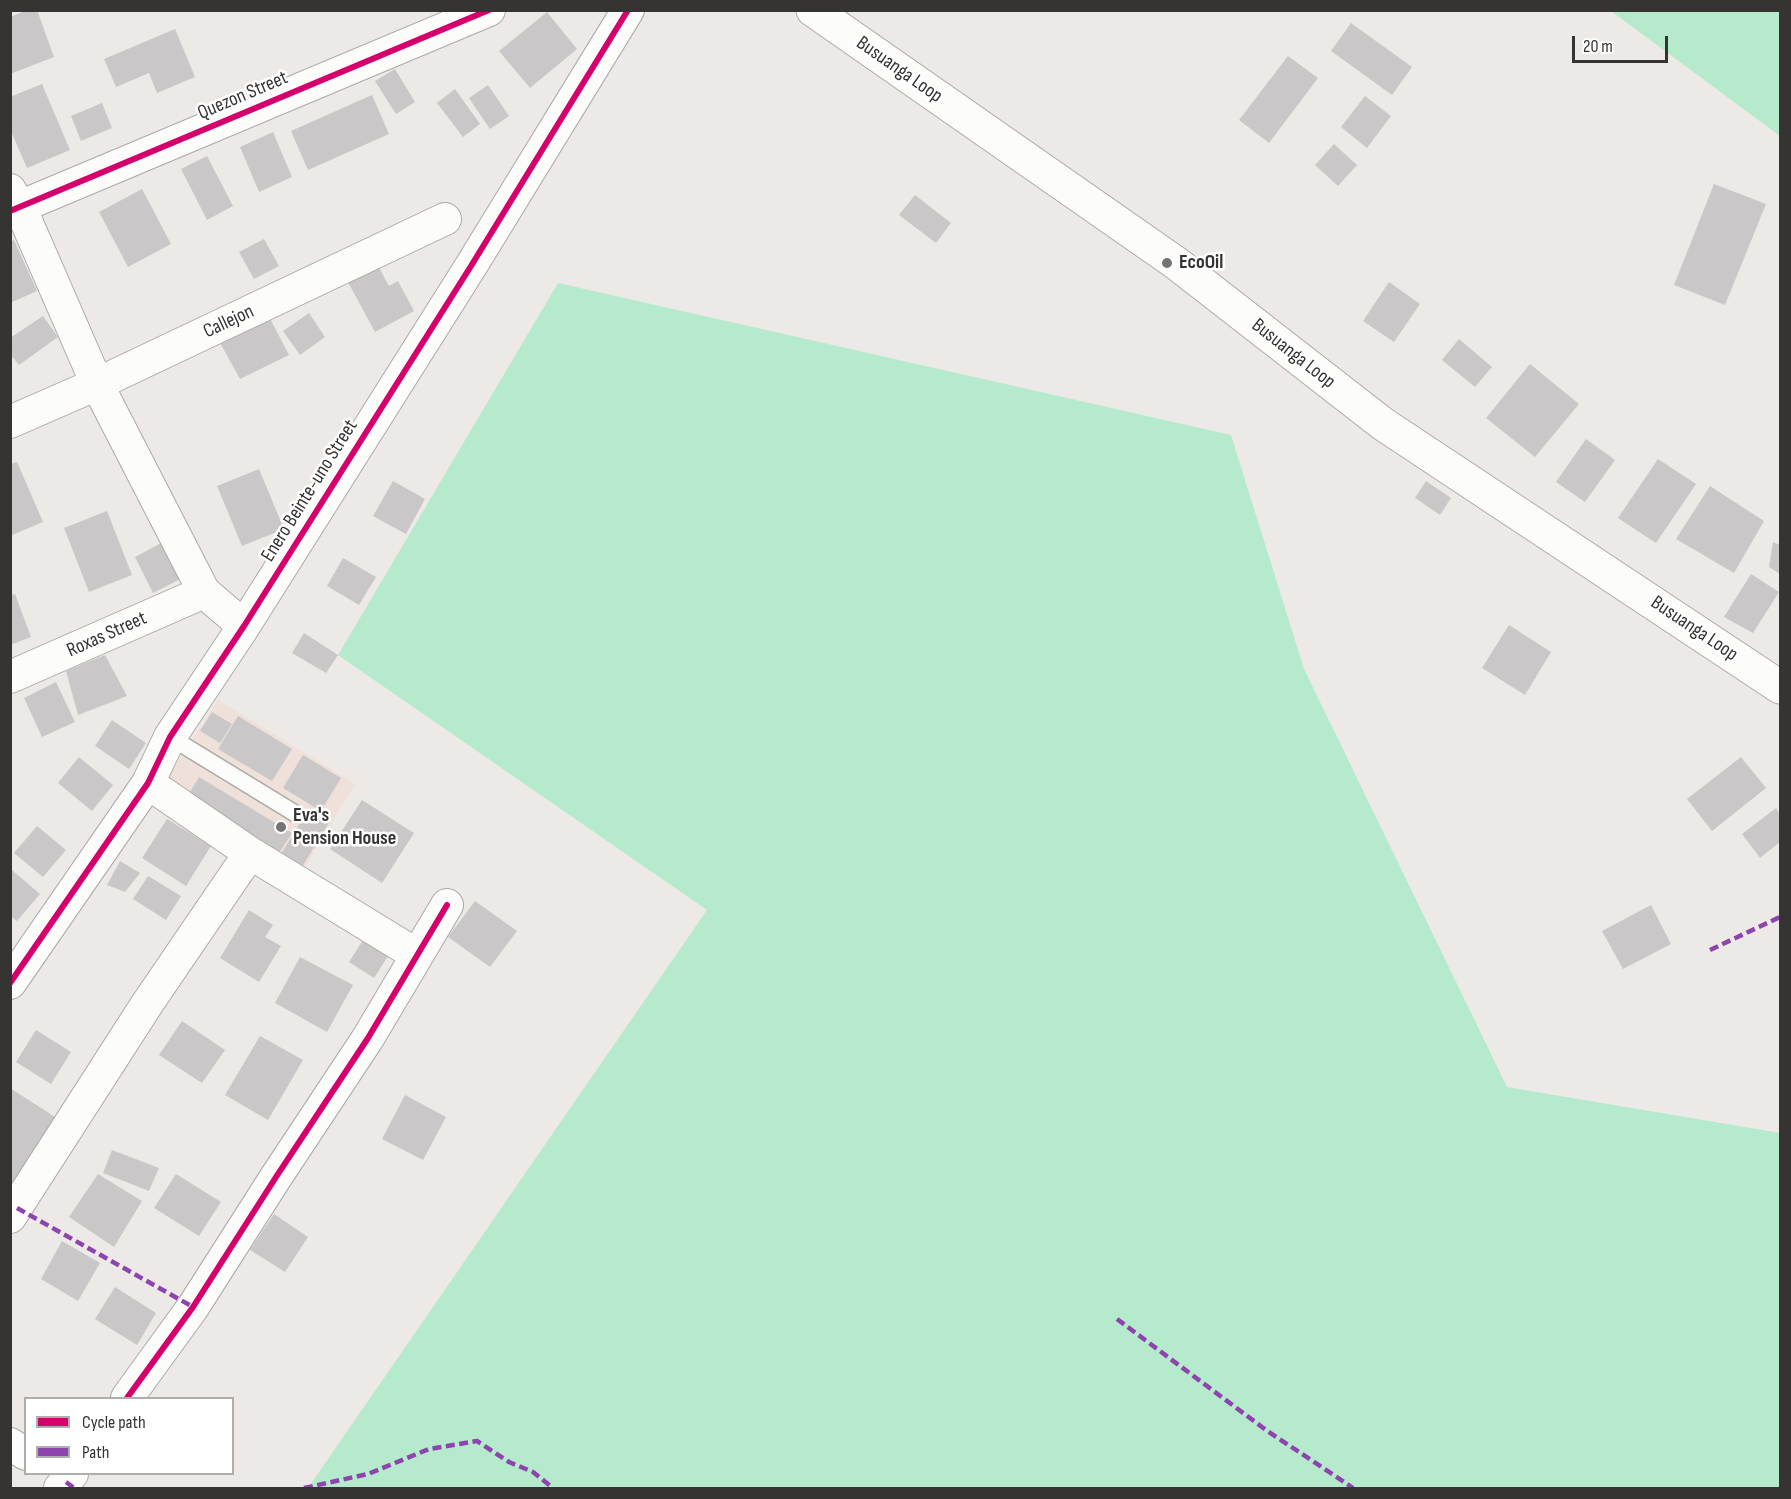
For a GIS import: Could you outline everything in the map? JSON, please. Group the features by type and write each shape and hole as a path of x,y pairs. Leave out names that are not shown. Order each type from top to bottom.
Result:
{"main road":[{"name":"Busuanga Loop","path":"813,10 1176,263 1383,424 1780,687"}],"street":[{"name":"Quezon Street","path":"14,203 489,10"},
{"name":"Enero Beinte-uno Street","path":"10,983 148,783 170,737 244,626 471,266 628,10"},
{"path":"14,203 97,384 204,592 244,626"},
{"name":"Callejon","path":"10,422 97,384 445,219"},
{"name":"Roxas Street","path":"10,677 204,592"},
{"path":"148,783 250,853 417,955"},
{"path":"10,1217 147,1004 250,853"},
{"path":"127,1397 193,1307 368,1038 447,905"},
{"path":"10,1444 24,1453"}],"lane":[{"path":"170,737 296,814"}],"shaded area":[{"name":"Eva's Pension House","path":"218,700 355,784 303,871 164,783"}],"green space":[{"path":"1611,11 1780,11 1780,136"},
{"path":"558,283 1231,435 1304,669 1507,1087 1780,1133 1780,1488 308,1488 707,910 338,655"}],"building":[{"path":"28,10 37,10 54,57 10,74 10,17"},
{"path":"547,12 577,49 530,88 499,51"},
{"path":"1351,23 1412,67 1392,95 1331,51"},
{"path":"175,29 195,77 157,93 149,73 116,87 104,59"},
{"path":"1288,56 1318,78 1269,143 1239,120"},
{"path":"395,69 415,102 396,114 375,81"},
{"path":"42,84 70,150 27,168 10,129 10,97"},
{"path":"488,85 509,116 490,129 469,98"},
{"path":"455,89 480,124 463,137 437,103"},
{"path":"372,95 389,134 308,170 291,131"},
{"path":"1365,96 1391,116 1367,148 1341,127"},
{"path":"102,103 112,128 81,141 71,116"},
{"path":"273,132 292,177 259,192 240,147"},
{"path":"1334,144 1357,165 1338,186 1315,165"},
{"path":"207,156 233,206 207,220 181,169"},
{"path":"1714,184 1766,204 1725,305 1674,285"},
{"path":"142,189 171,244 128,267 99,212"},
{"path":"915,195 951,223 936,243 899,215"},
{"path":"264,239 279,266 254,279 239,252"},
{"path":"14,240 37,291 10,303 10,242"},
{"path":"372,255 389,286 398,281 414,311 375,332 342,271"},
{"path":"1389,282 1420,304 1394,342 1363,321"},
{"path":"264,307 289,355 240,379 214,332"},
{"path":"309,313 325,337 300,355 283,331"},
{"path":"43,316 58,337 19,365 10,354 10,338"},
{"path":"1459,339 1492,367 1475,387 1442,360"},
{"path":"1530,364 1579,404 1535,457 1486,418"},
{"path":"1586,439 1615,460 1585,502 1556,482"},
{"path":"1658,459 1696,484 1656,543 1618,518"},
{"path":"17,462 43,522 10,536 10,464"},
{"path":"259,469 284,529 242,546 217,486"},
{"path":"393,481 425,499 406,534 373,516"},
{"path":"1426,481 1451,498 1440,515 1415,498"},
{"path":"1710,486 1764,521 1734,573 1676,539"},
{"path":"107,511 132,575 89,592 64,528"},
{"path":"167,540 186,576 153,593 135,557"},
{"path":"1773,542 1780,545 1780,574 1769,567"},
{"path":"343,558 376,577 359,605 327,586"},
{"path":"1751,574 1779,592 1753,633 1724,617"},
{"path":"15,594 31,637 10,645 10,595"},
{"path":"1509,625 1551,652 1525,695 1482,668"},
{"path":"304,633 338,655 326,673 292,653"},
{"path":"105,655 127,696 78,715 66,671"},
{"path":"56,682 75,722 42,737 24,698"},
{"path":"212,712 232,724 220,743 200,731"},
{"path":"238,716 292,749 272,781 218,749"},
{"path":"112,720 146,743 129,769 95,746"},
{"path":"303,755 341,778 321,811 283,788"},
{"path":"79,757 113,785 92,811 58,783"},
{"path":"1741,757 1766,788 1712,831 1687,799"},
{"path":"199,777 292,833 279,853 187,797"},
{"path":"362,800 414,833 382,883 330,849"},
{"path":"309,808 330,821 302,867 281,854"},
{"path":"1776,808 1780,815 1780,842 1760,858 1742,834"},
{"path":"167,819 211,846 186,886 142,858"},
{"path":"37,826 66,850 43,877 14,853"},
{"path":"120,861 140,873 125,892 107,885"},
{"path":"12,870 40,894 17,921 10,916"},
{"path":"148,876 181,896 166,920 133,899"},
{"path":"475,901 517,931 490,967 448,937"},
{"path":"1651,905 1671,944 1623,969 1602,931"},
{"path":"249,910 273,925 265,937 281,946 259,982 220,958"},
{"path":"363,940 388,956 374,978 349,962"},
{"path":"300,957 353,985 327,1032 275,1003"},
{"path":"182,1021 225,1050 202,1083 159,1055"},
{"path":"36,1030 71,1052 51,1084 16,1062"},
{"path":"260,1036 303,1060 268,1120 225,1095"},
{"path":"10,1088 63,1122 15,1184 10,1181"},
{"path":"405,1095 446,1117 423,1160 382,1139"},
{"path":"112,1150 159,1168 149,1191 103,1173"},
{"path":"98,1174 142,1201 114,1247 69,1217"},
{"path":"176,1174 221,1202 199,1236 154,1208"},
{"path":"274,1214 308,1237 285,1272 250,1250"},
{"path":"62,1241 100,1263 78,1301 41,1279"},
{"path":"115,1287 156,1313 137,1345 95,1319"}],"marked path":[{"path":"1710,950 1780,917"},
{"path":"17,1208 193,1307"},
{"path":"1117,1319 1266,1430 1353,1488"},
{"path":"304,1488 368,1474 429,1449 477,1441 509,1462 533,1472 553,1488"},
{"path":"66,1482 74,1488"}],"cycle path":[{"path":"10,211 489,10"},
{"path":"10,983 148,783 170,737 244,626 471,266 628,10"},
{"path":"128,1397 193,1307 368,1038 447,905"}],"place":[{"name":"EcoOil","path":"1167,263"},
{"name":"Eva's Pension House","path":"281,827"}]}
